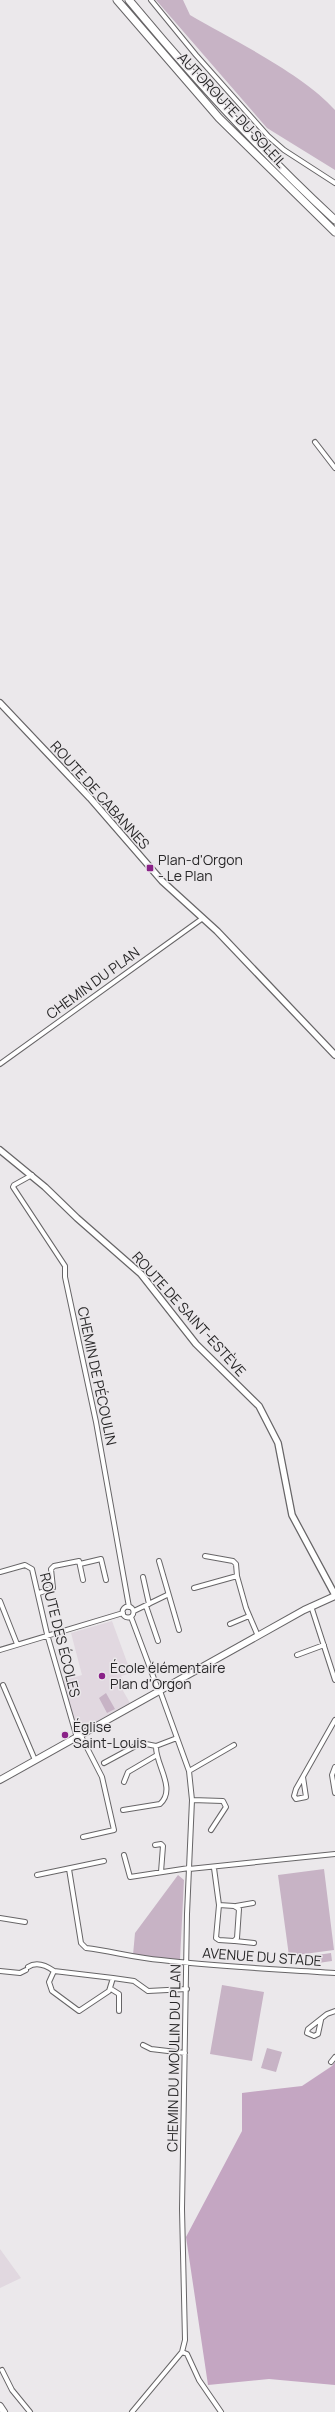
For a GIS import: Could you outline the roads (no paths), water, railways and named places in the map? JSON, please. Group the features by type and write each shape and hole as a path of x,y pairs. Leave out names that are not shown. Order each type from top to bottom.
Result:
{"highway":[{"name":"AUTOROUTE DU SOLEIL","path":"117,0 219,118 335,232"},
{"name":"AUTOROUTE DU SOLEIL","path":"128,0 224,109 272,159 335,220"}],"main road":[{"path":"0,1780 79,1737 89,1734 152,1699 160,1691 311,1606 335,1596"},
{"path":"0,2406 4,2412"}],"street":[{"path":"151,0 196,55 268,136 284,150 335,183"},
{"path":"315,442 335,468"},
{"name":"ROUTE DE CABANNES","path":"0,703 90,798 162,881 335,1055"},
{"name":"CHEMIN DU PLAN","path":"0,1064 201,920"},
{"name":"ROUTE DE SAINT-ESTÈVE","path":"0,1150 32,1175 141,1274 196,1344 259,1406 278,1443 292,1515 335,1596"},
{"name":"CHEMIN DE PÉCOULIN","path":"32,1175 13,1187 64,1266 65,1277 96,1422 129,1607"},
{"path":"205,1556 233,1561 236,1564 237,1576 249,1616 258,1636"},
{"path":"39,1593 52,1590 54,1588 51,1569 54,1566 79,1561 80,1564 101,1559 106,1580"},
{"path":"159,1561 179,1630"},
{"path":"80,1564 83,1580"},
{"name":"ROUTE DES ÉCOLES","path":"0,1572 19,1566 30,1567 34,1573 47,1634 79,1737 102,1777 114,1830 83,1837"},
{"path":"194,1588 237,1576"},
{"path":"143,1577 147,1605 158,1641"},
{"path":"160,1691 131,1617 134,1611 168,1595"},
{"path":"0,1601 17,1644"},
{"path":"311,1606 335,1680"},
{"path":"123,1613 125,1607 129,1607 134,1611"},
{"path":"0,1650 47,1634 123,1613"},
{"path":"123,1613 126,1617 131,1617"},
{"path":"230,1624 249,1616"},
{"path":"297,1655 324,1645"},
{"path":"3,1685 35,1760"},
{"name":"CHEMIN DU MOULIN DU PLAN","path":"160,1691 189,1771 192,1800 189,1868 182,2209 185,2340 182,2352"},
{"path":"303,1777 306,1796 296,1799 294,1796 296,1789 335,1720"},
{"path":"104,1763 140,1743 156,1746 177,1738"},
{"path":"123,1810 160,1804 164,1800 167,1789 157,1756 156,1746"},
{"path":"189,1771 234,1746"},
{"path":"124,1782 128,1772 157,1756"},
{"path":"335,1767 332,1775 335,1793"},
{"path":"192,1800 223,1801 226,1803 226,1807 211,1830"},
{"path":"155,1845 161,1844 163,1846 161,1872"},
{"path":"124,1855 130,1877 189,1868 214,1868 335,1854"},
{"path":"37,1875 104,1862"},
{"path":"214,1868 219,1905 216,1938 220,1940 254,1943"},
{"name":"AVENUE DU STADE","path":"69,1869 83,1946 118,1955 187,1962 335,1973"},
{"path":"219,1905 236,1906 253,1903"},
{"path":"234,1941 237,1938 240,1911 236,1906"},
{"path":"0,1918 25,1922"},
{"path":"0,1971 20,1973 31,1965 45,1965 54,1971 134,1981 148,1991 187,1989"},
{"path":"54,1971 49,1978 50,1988 68,2001 76,2010 83,2009 111,1988 113,1978"},
{"path":"111,1988 118,1994 119,2011"},
{"path":"321,2020 335,2011"},
{"path":"143,2045 151,2049 185,2053"},
{"path":"331,2062 335,2057"},
{"path":"132,2412 182,2352 187,2354 198,2380 221,2412"},
{"path":"2,2370 12,2390 30,2412"}],"place":[{"name":"Plan-d'Orgon - Le Plan","path":"150,868"},
{"name":"École élémentaire Plan d'Orgon","path":"102,1676"},
{"name":"Église Saint-Louis","path":"65,1735"}]}
